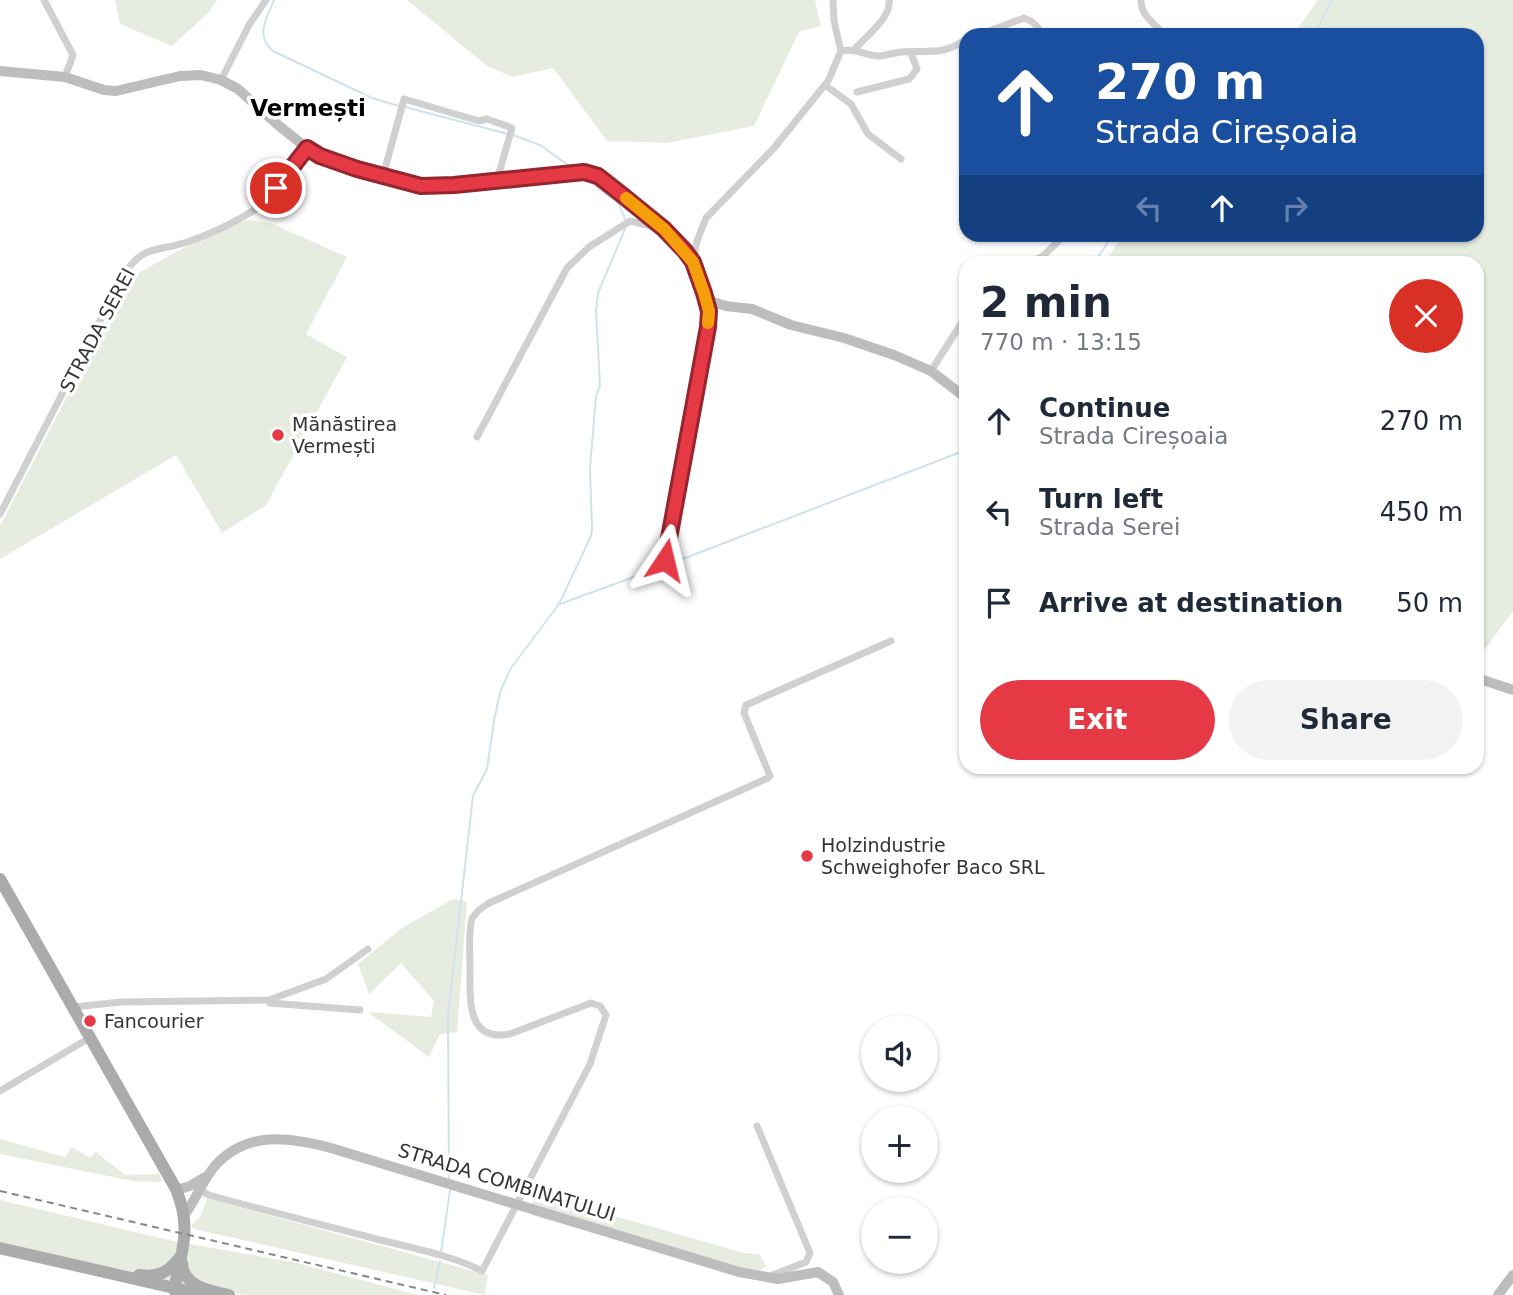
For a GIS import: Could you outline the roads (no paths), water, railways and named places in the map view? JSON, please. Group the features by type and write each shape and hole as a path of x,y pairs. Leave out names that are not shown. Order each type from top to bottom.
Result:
{"main road":[{"name":"STRADA COMBINATULUI","path":"0,879 176,1190 185,1214 182,1254 174,1290"},
{"path":"0,1248 204,1295"},
{"path":"57,1261 146,1276 169,1271 182,1254"},
{"path":"182,1254 183,1270 189,1280 199,1287 229,1295"}],"street":[{"path":"44,0 73,55 65,77"},
{"path":"221,80 265,0"},
{"path":"693,262 697,241 706,218 774,148 825,85 841,51 834,21 833,0"},
{"path":"855,49 886,16 890,8 889,0"},
{"path":"1141,0 1140,6 1144,13 1158,28"},
{"path":"997,28 1024,18 1040,28"},
{"path":"841,51 855,49 877,56 946,51 959,44"},
{"path":"857,92 909,79 916,69 911,53"},
{"path":"0,71 65,77 104,90 116,91 180,76 201,75 221,80 238,89 307,148 335,162 421,186 584,172 595,174 664,229 693,262 709,311 665,560"},
{"path":"825,85 851,104 868,134 901,159"},
{"path":"383,176 404,99 479,121 487,119 512,128 497,180"},
{"name":"STRADA SEREI","path":"0,514 129,266 145,253 193,240 259,207 307,148"},
{"path":"477,437 567,268 589,247 630,221 664,229"},
{"path":"1043,256 1058,242"},
{"path":"704,293 713,302 752,309 791,324 844,338 931,371 959,393"},
{"path":"931,371 959,327"},
{"path":"199,1190 286,1218 398,1244 482,1271 590,1063 606,1015 600,1006 590,1003 510,1034 499,1036 485,1032 475,1020 471,1005 470,929 475,914 489,903 768,778 770,776 767,764 743,708 891,640"},
{"path":"1484,680 1513,690"},
{"path":"258,1002 281,998 313,985 369,949"},
{"path":"74,1007 121,1002 258,1002 360,1010"},
{"path":"0,1091 91,1037"},
{"path":"757,1126 810,1254 806,1262 766,1278"},
{"name":"STRADA COMBINATULUI","path":"185,1214 209,1174 222,1159 244,1145 269,1138 288,1138 331,1148 766,1278 785,1278 818,1272 833,1282 839,1295"},
{"path":"176,1190 190,1186 209,1174"},
{"path":"1498,1295 1513,1275"}],"waterway":[{"path":"274,0 263,33 273,51 372,98 399,106"},
{"path":"1318,28 1332,0"},
{"path":"405,107 508,134"},
{"path":"513,135 540,145 572,168"},
{"path":"585,178 619,204 625,219"},
{"path":"449,1178 448,1015 473,796 487,769 500,692 511,668 559,604 591,536 590,468 596,396 600,386 596,311 598,293 625,229"},
{"path":"1099,256 1108,242"},
{"path":"667,565 959,453"},
{"path":"560,604 661,567"},
{"path":"441,1253 450,1190"},
{"path":"434,1288 440,1261"}],"railway":[{"path":"0,1191 446,1295"}],"place":[{"name":"Mănăstirea Vermești","path":"278,435"},
{"name":"Holzindustrie Schweighofer Baco SRL","path":"807,856"},
{"name":"Fancourier","path":"90,1021"}],"district":[{"name":"Vermești","path":"308,108"}]}
